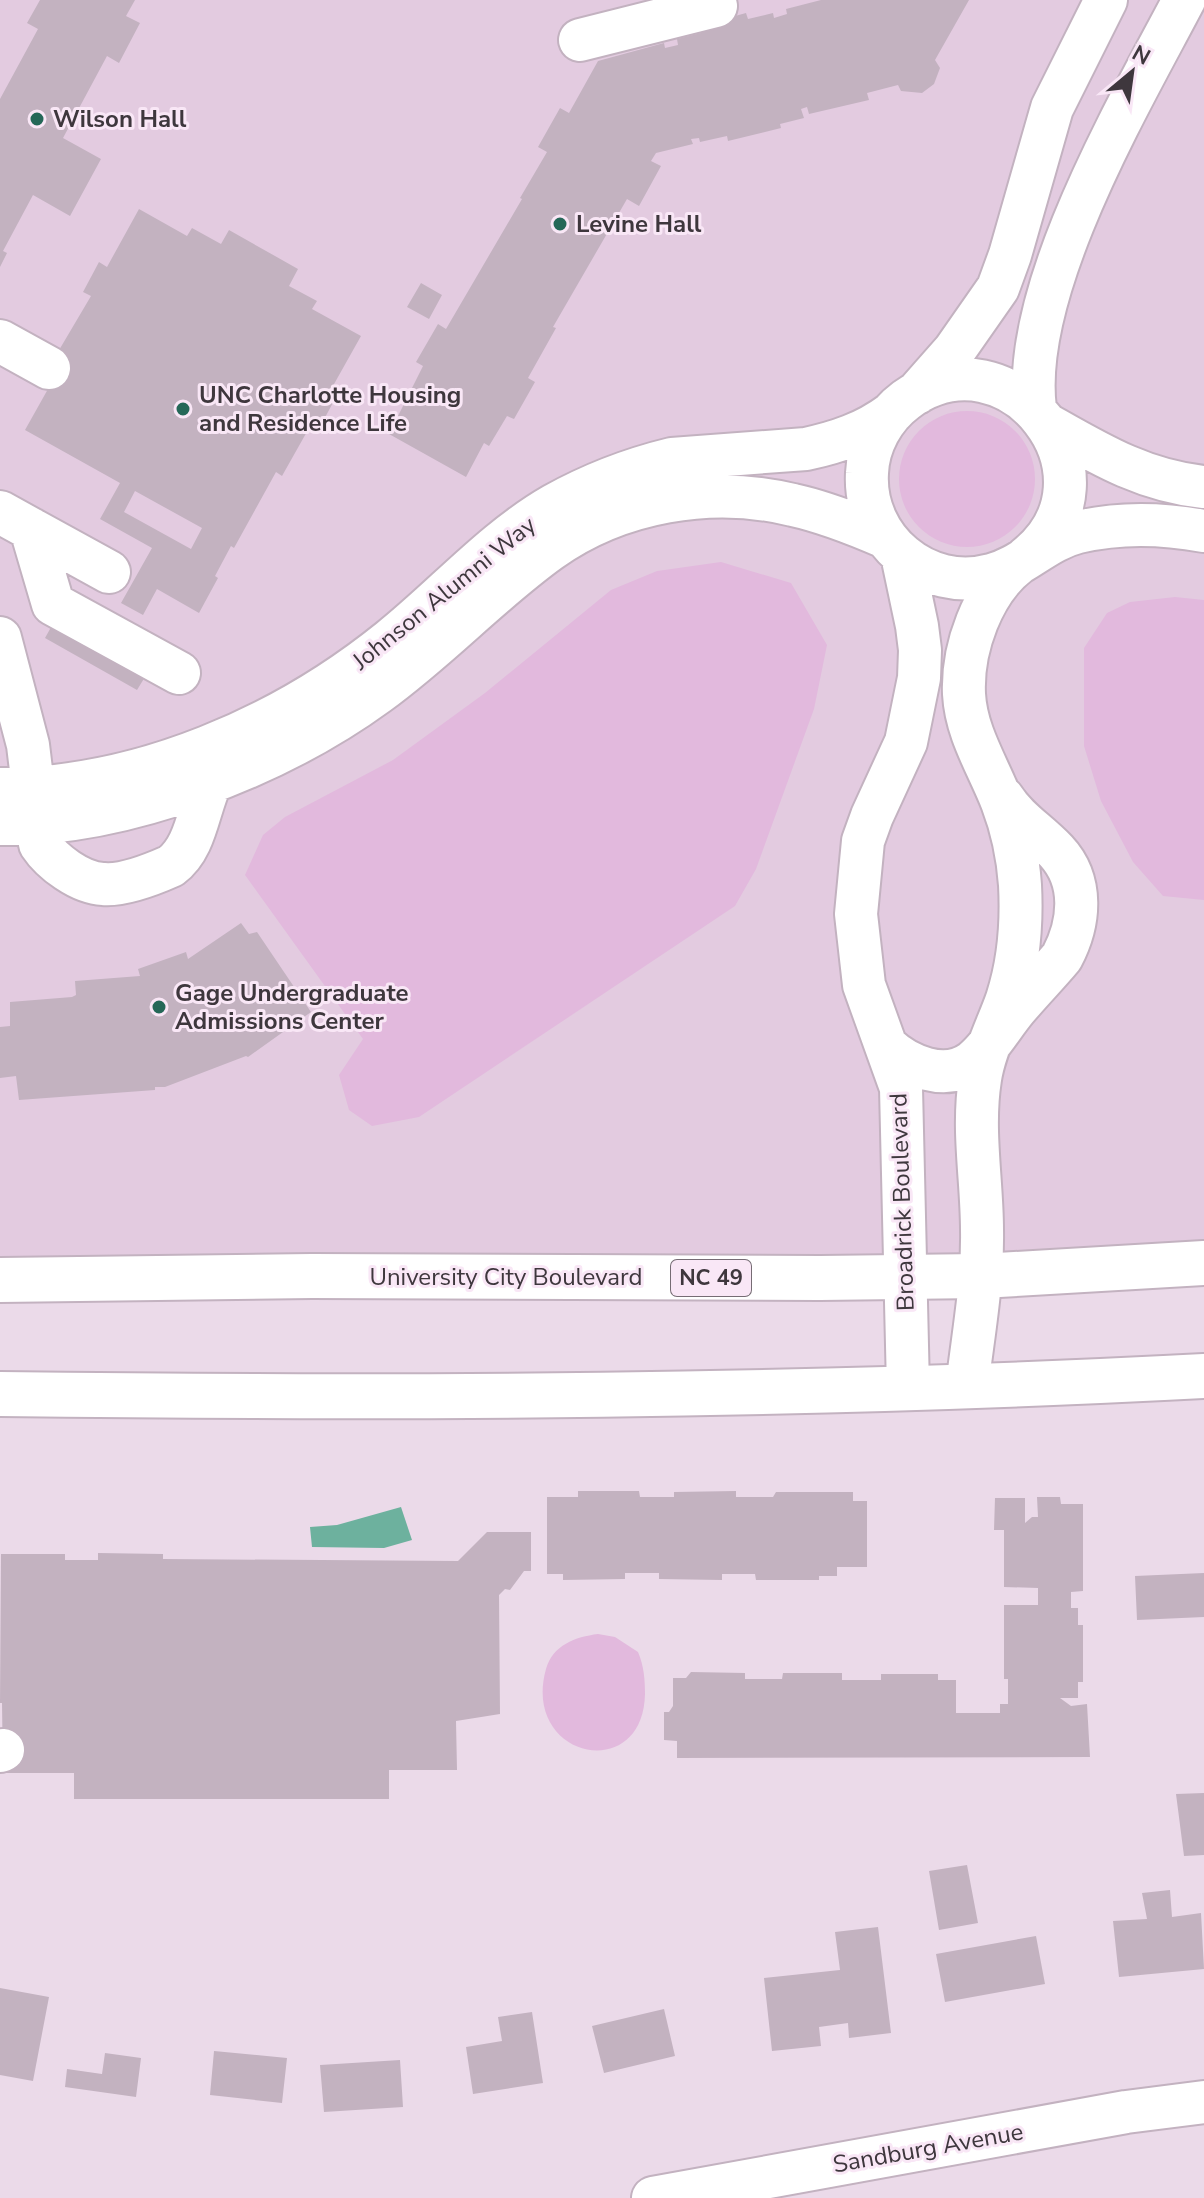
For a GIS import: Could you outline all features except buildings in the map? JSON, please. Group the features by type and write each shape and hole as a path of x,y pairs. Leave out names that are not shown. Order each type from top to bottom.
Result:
{"main road":[{"name":"University City Boulevard","path":"0,1280 312,1276 981,1276 1204,1263"},
{"path":"0,1394 478,1397 967,1387 1204,1376"}],"street":[{"name":"Broadrick Boulevard","path":"908,1388 901,1088 864,985 856,930 856,896 867,828 901,756 916,703 920,650 913,600 894,546 870,506 867,474 874,441 904,403 954,351 998,288 1052,108 1106,0"},
{"path":"967,1387 981,1276 982,1229 976,1121 980,1075 1013,980 1021,911 1015,849 995,786 978,750 969,721 964,693 966,669 975,630 985,606 1000,582 1052,528 1063,500 1063,461 1057,442 1042,417 1035,370 1045,309 1068,237 1119,123 1184,0"},
{"path":"580,40 722,2"},
{"path":"0,341 49,368"},
{"path":"904,403 953,381 979,381 1015,394 1042,417 1102,457 1161,481 1204,487"},
{"name":"Johnson Alumni Way","path":"18,805 96,778 174,758 242,732 303,702 393,638 537,516 594,485 672,459 806,449 825,444 864,432 904,403"},
{"name":"Johnson Alumni Way","path":"18,805 122,809 212,780 290,747 356,708 405,672 550,550 615,514 686,499 745,498 814,510 894,546"},
{"path":"16,520 109,572"},
{"path":"16,520 53,604 179,673"},
{"path":"894,546 929,572 959,579 990,576 1060,538 1094,529 1151,524 1204,531"},
{"path":"0,638 28,745 18,805 40,844 56,861 92,882 115,883 161,871 179,861 192,836 212,780"},
{"path":"886,1046 912,1064 935,1071 967,1066 1062,957 1073,933 1077,903 1067,866 1059,854 1013,812 995,786"},
{"name":"Sandburg Avenue","path":"653,2198 1126,2112 1204,2102"}],"shaded area":[{"path":"0,0 1204,0 1204,1251 1106,1260 0,1265"},
{"path":"967,411 993,416 1015,431 1030,453 1035,479 1030,505 1015,527 993,542 967,547 941,542 919,527 904,505 899,479 904,453 919,431 941,416"},
{"path":"721,562 791,583 827,645 814,709 756,869 735,906 419,1117 372,1126 349,1110 339,1075 363,1039 245,875 263,835 285,817 393,760 485,693 611,590 657,571"},
{"path":"1175,597 1204,600 1204,900 1163,896 1133,862 1101,801 1084,746 1084,648 1107,613 1130,602"},
{"path":"401,1507 412,1540 384,1548 312,1547 310,1527 337,1525"},
{"path":"598,1634 615,1637 638,1652 645,1684 639,1723 625,1741 606,1750 585,1749 566,1740 551,1723 543,1699 546,1669 559,1648 581,1637"}],"place":[{"name":"Wilson Hall","path":"37,119"},
{"name":"Levine Hall","path":"560,224"},
{"name":"UNC Charlotte Housing and Residence Life","path":"183,409"},
{"name":"Gage Undergraduate Admissions Center","path":"159,1007"}]}
